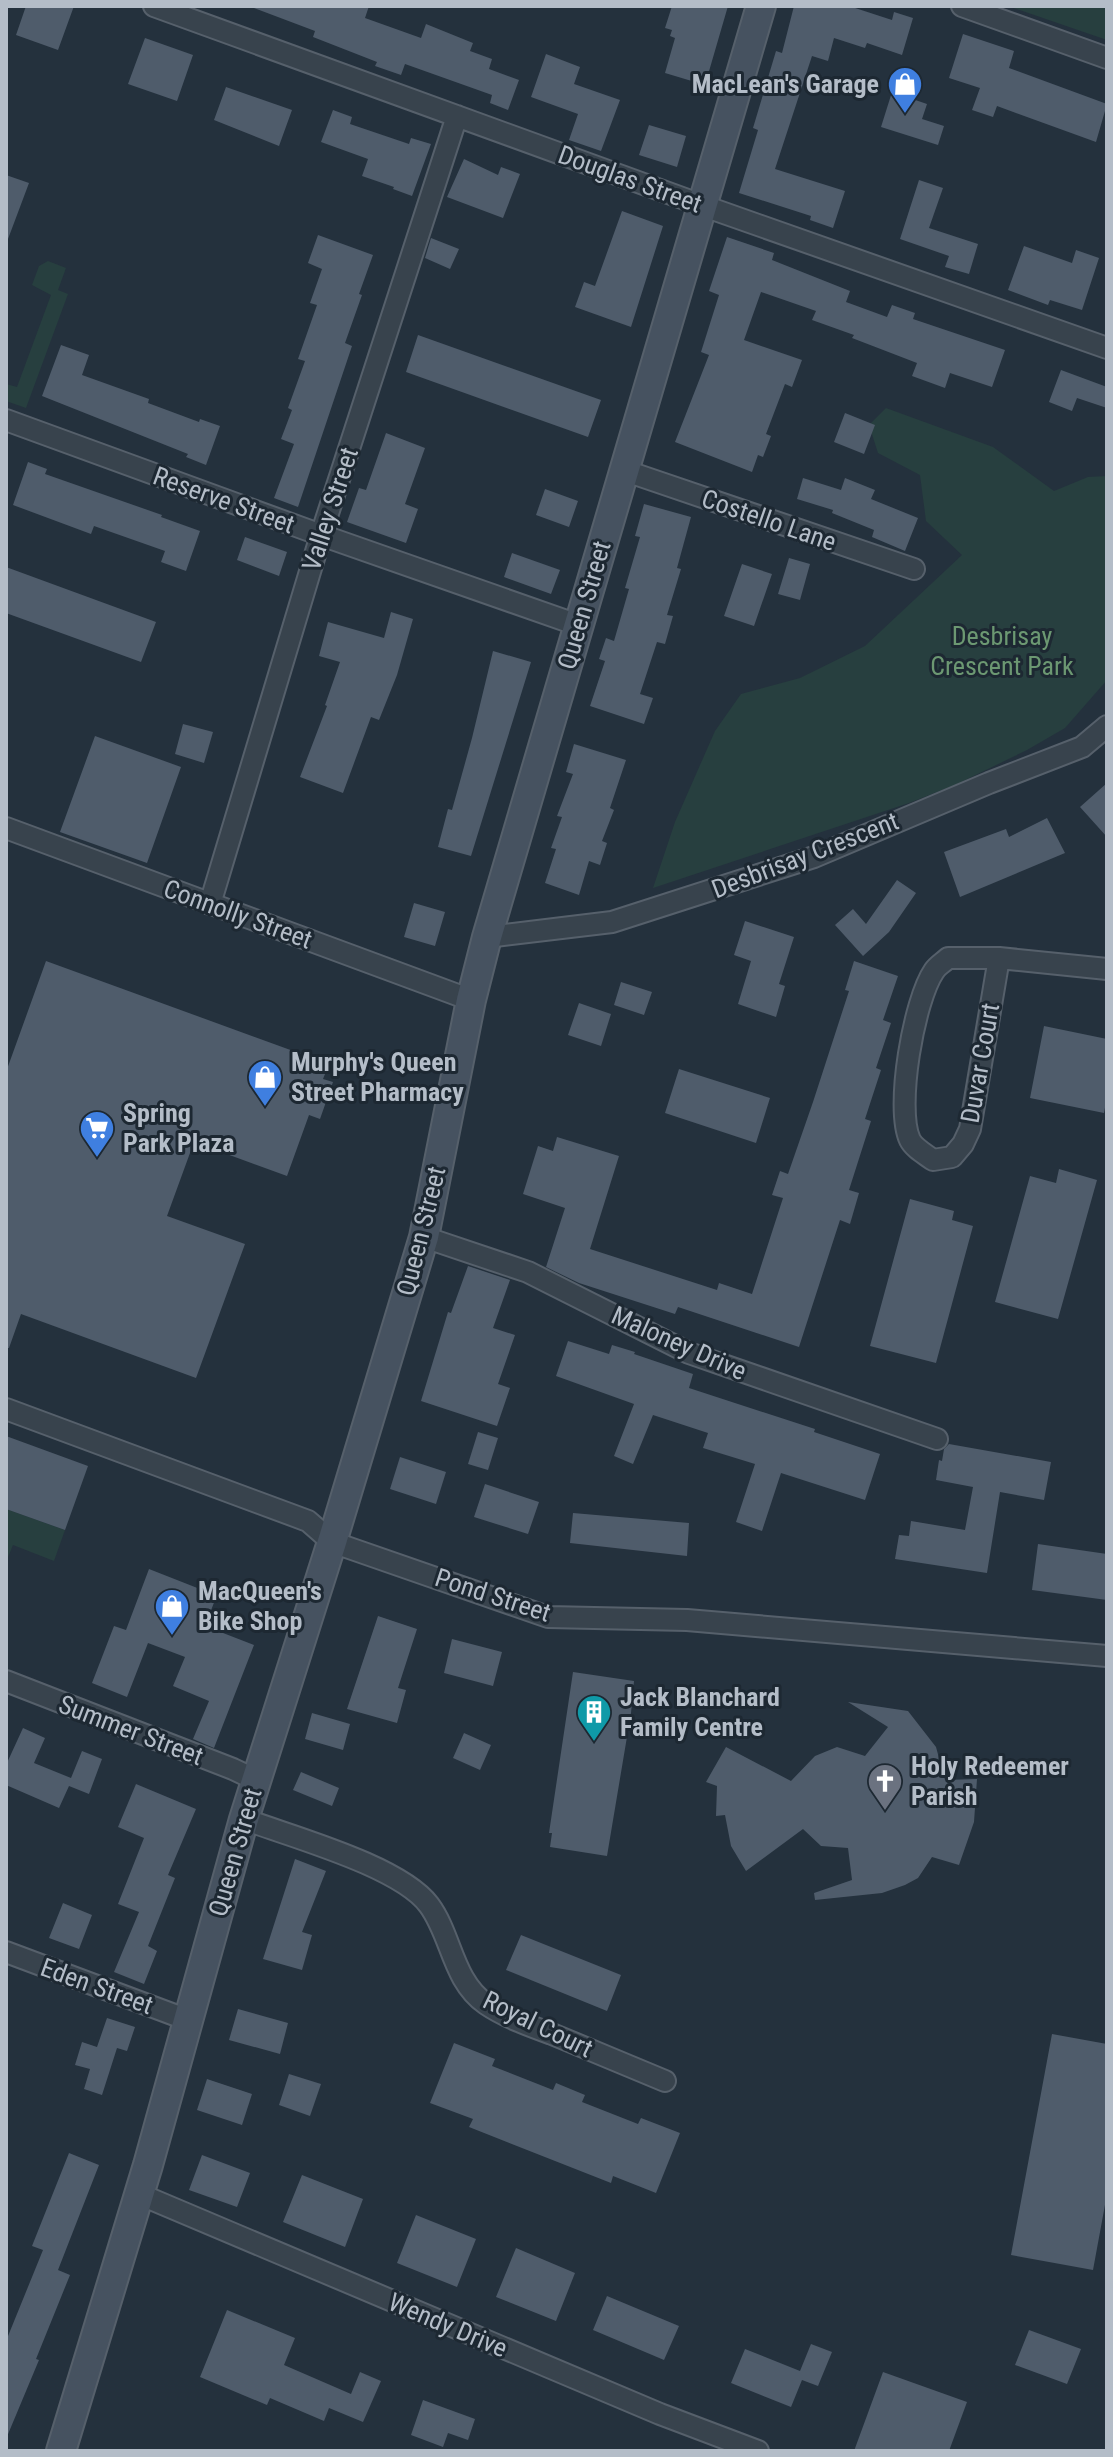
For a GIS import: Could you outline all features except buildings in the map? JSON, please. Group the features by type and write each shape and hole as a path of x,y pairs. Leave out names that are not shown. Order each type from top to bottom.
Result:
{"street":[{"name":"Douglas Street","path":"154,6 704,206 1107,348"},
{"name":"Queen Street","path":"59,2449 139,2194 244,1819 424,1237 471,1000 487,937 761,6"},
{"path":"962,6 1107,58"},
{"name":"Valley Street","path":"210,904 321,535 457,116"},
{"name":"Reserve Street","path":"6,420 578,625"},
{"name":"Costello Lane","path":"623,470 914,569"},
{"name":"Desbrisay Crescent","path":"487,937 612,922 800,862 1082,747 1107,726"},
{"name":"Connolly Street","path":"6,828 471,1000"},
{"name":"Duvar Court","path":"999,958 970,1129 952,1157 933,1160 911,1143 904,1122 904,1094 915,1023 934,971 948,958 999,958 1107,969"},
{"name":"Maloney Drive","path":"424,1237 528,1272 689,1353 937,1439"},
{"name":"Pond Street","path":"6,1409 308,1521 332,1542 548,1617 687,1620 1107,1656"},
{"name":"Summer Street","path":"6,1681 256,1780"},
{"name":"Royal Court","path":"244,1819 376,1867 411,1886 440,1920 462,1978 486,2004 665,2081"},
{"name":"Eden Street","path":"6,1952 188,2020"},
{"name":"Wendy Drive","path":"139,2194 700,2431 758,2451"}],"green space":[{"path":"1008,6 1107,6 1107,40"},
{"path":"48,261 66,268 58,290 68,294 26,408 6,401 6,384 17,387 51,295 32,285 39,266"},
{"name":"Desbrisay Crescent Park","path":"886,408 993,447 1054,491 1088,477 1107,476 1107,680 1065,728 955,785 653,888 675,822 715,731 741,694 800,678 865,646 962,555 926,521 920,475 878,453 869,425"},
{"path":"6,1509 65,1530 54,1561 13,1545 6,1562"}],"place":[{"name":"MacLean's Garage","path":"905,115"},
{"name":"Murphy's Queen Street Pharmacy","path":"265,1108"},
{"name":"Spring Park Plaza","path":"97,1159"},
{"name":"MacQueen's Bike Shop","path":"172,1637"},
{"name":"Jack Blanchard Family Centre","path":"594,1743"},
{"name":"Holy Redeemer Parish","path":"885,1812"}]}
